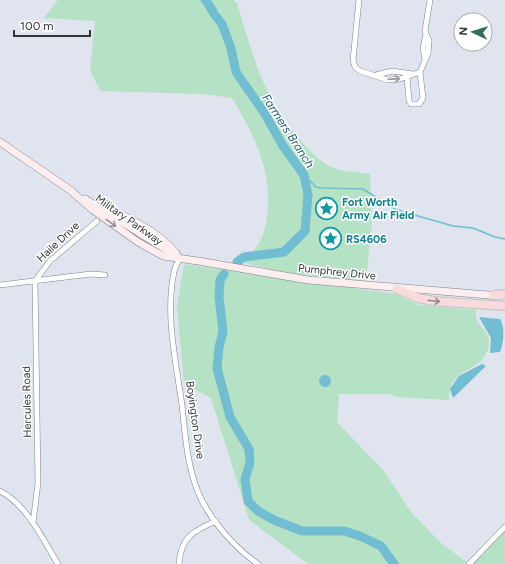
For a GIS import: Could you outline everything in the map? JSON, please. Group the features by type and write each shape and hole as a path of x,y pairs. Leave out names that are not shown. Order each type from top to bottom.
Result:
{"main road":[{"path":"397,288 418,298 433,301 505,306"},
{"path":"494,295 505,295"}],"street":[{"path":"359,0 353,60 355,67 360,71 394,80 420,72"},
{"path":"407,77 411,104 419,104 423,98 420,72 429,46 426,34 426,18 430,0"},
{"path":"376,75 392,71 413,74"},
{"name":"Military Parkway","path":"0,142 70,190 180,258"},
{"name":"Military Parkway","path":"70,190 118,213 180,258"},
{"name":"Haile Drive","path":"35,281 50,261 97,221"},
{"name":"Pumphrey Drive","path":"180,258 301,280 494,295"},
{"name":"Boyington Drive","path":"180,258 174,270 171,316 185,430 193,477 198,492 216,521 238,547 258,564"},
{"path":"0,285 91,274 106,274"},
{"name":"Hercules Road","path":"33,523 38,483 35,281"},
{"path":"0,491 15,501 33,523 58,564"},
{"path":"179,564 180,553 186,540 195,530 216,521"},
{"path":"469,564 505,528"}],"green space":[{"path":"58,0 233,0 237,3 261,78 278,111 290,127 303,143 327,165 340,170 370,174 372,224 366,280 290,272 245,263 262,238 267,216 267,180 257,146 232,98 203,94 100,91 90,70 95,21 44,18"},
{"path":"184,264 396,294 419,305 476,310 477,320 489,339 487,352 482,360 461,374 455,380 450,388 449,400 396,397 391,394 339,394 337,422 383,470 411,512 441,543 469,564 308,564 249,520 211,398 184,384 177,307"},
{"path":"505,531 505,564 472,564"}],"water":[{"path":"200,0 210,0 217,9 217,15 211,13"},
{"path":"479,317 500,319 502,322 503,335 500,352 490,353 491,338"},
{"path":"482,364 486,366 453,398 450,389 459,376"},
{"path":"323,375 327,375 331,381 327,387 323,387 319,383 319,379"}],"waterway":[{"name":"Farmers Branch","path":"206,0 222,24 231,48 236,72 265,114 283,146 304,175 308,195 305,231 284,252 244,257 237,262"},
{"path":"304,175 316,187 363,189 395,209 407,213"},
{"path":"411,214 453,226 473,228 495,237 505,239"},
{"name":"Farmers Branch","path":"224,274 220,280 219,297 223,332 219,347 217,368 230,417 249,449 250,463 245,479 248,501 258,511 274,520 302,531 344,531 360,536 381,546 394,564"}],"place":[{"name":"Fort Worth Army Air Field","path":"327,208"},
{"name":"RS4606","path":"331,239"}]}
